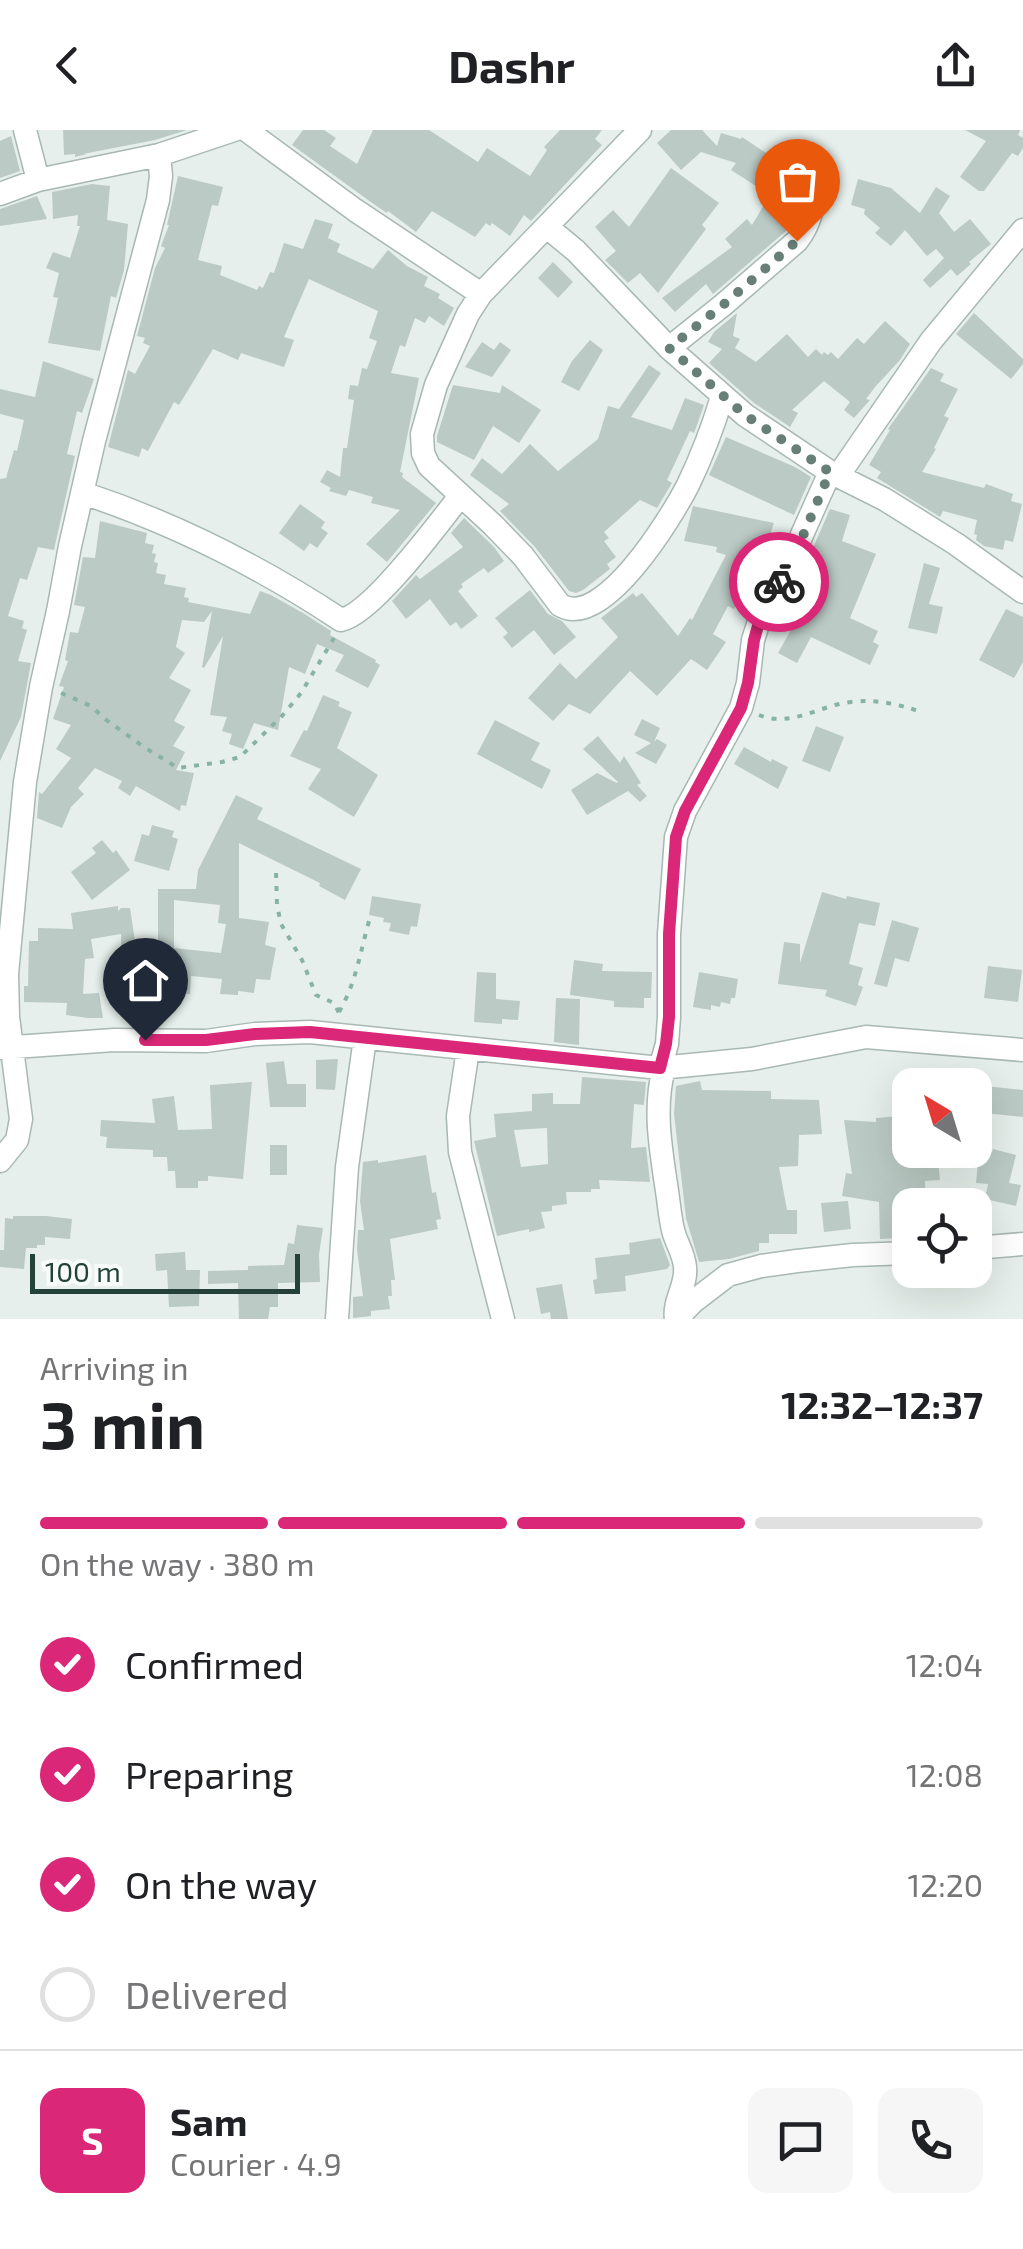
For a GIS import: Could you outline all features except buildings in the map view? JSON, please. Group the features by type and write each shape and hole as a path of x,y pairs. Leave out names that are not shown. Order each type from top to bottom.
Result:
{"street":[{"path":"25,130 38,180"},
{"path":"0,194 38,180 159,155 234,130"},
{"path":"246,130 355,210 481,294"},
{"path":"640,130 481,294 436,385 422,434 423,453 429,466 523,556 560,605 568,610 580,609 608,594 658,536 688,485 722,397"},
{"path":"0,1161 17,1140 21,1119 6,1048 10,940 25,782 41,687 94,441 154,218 161,176 159,155"},
{"path":"669,348 797,241 807,228 818,179"},
{"path":"548,227 669,348 745,415 834,474 884,499 956,544 1023,592"},
{"path":"678,1319 675,1311 686,1280 685,1266 673,1233 658,1114 669,1017 669,934 676,837 685,811 741,708 761,615 834,474 931,341 1023,230"},
{"path":"82,494 183,532 341,620 370,600 430,536 460,496"},
{"path":"6,1048 310,1032 662,1068 752,1059 866,1037 1023,1050"},
{"path":"337,1319 357,1037"},
{"path":"468,1049 458,1116 460,1152 503,1319"},
{"path":"992,1247 1023,1244"},
{"path":"678,1319 728,1275 797,1261 892,1254"}],"path":[{"path":"41,687 91,706 178,768 222,762 240,757 282,716 318,666 341,620"},
{"path":"741,708 772,720 794,718 848,702 884,701 922,712"},
{"path":"276,873 281,924 316,995 330,999 357,1037"},
{"path":"339,1012 356,976 369,921"}],"way so far":[{"path":"779,582 830,472 745,415 669,348 797,241"}],"route":[{"path":"145,1040 310,1032 660,1068 669,1017 669,934 676,837 685,811 741,708 761,615 779,582"}]}
